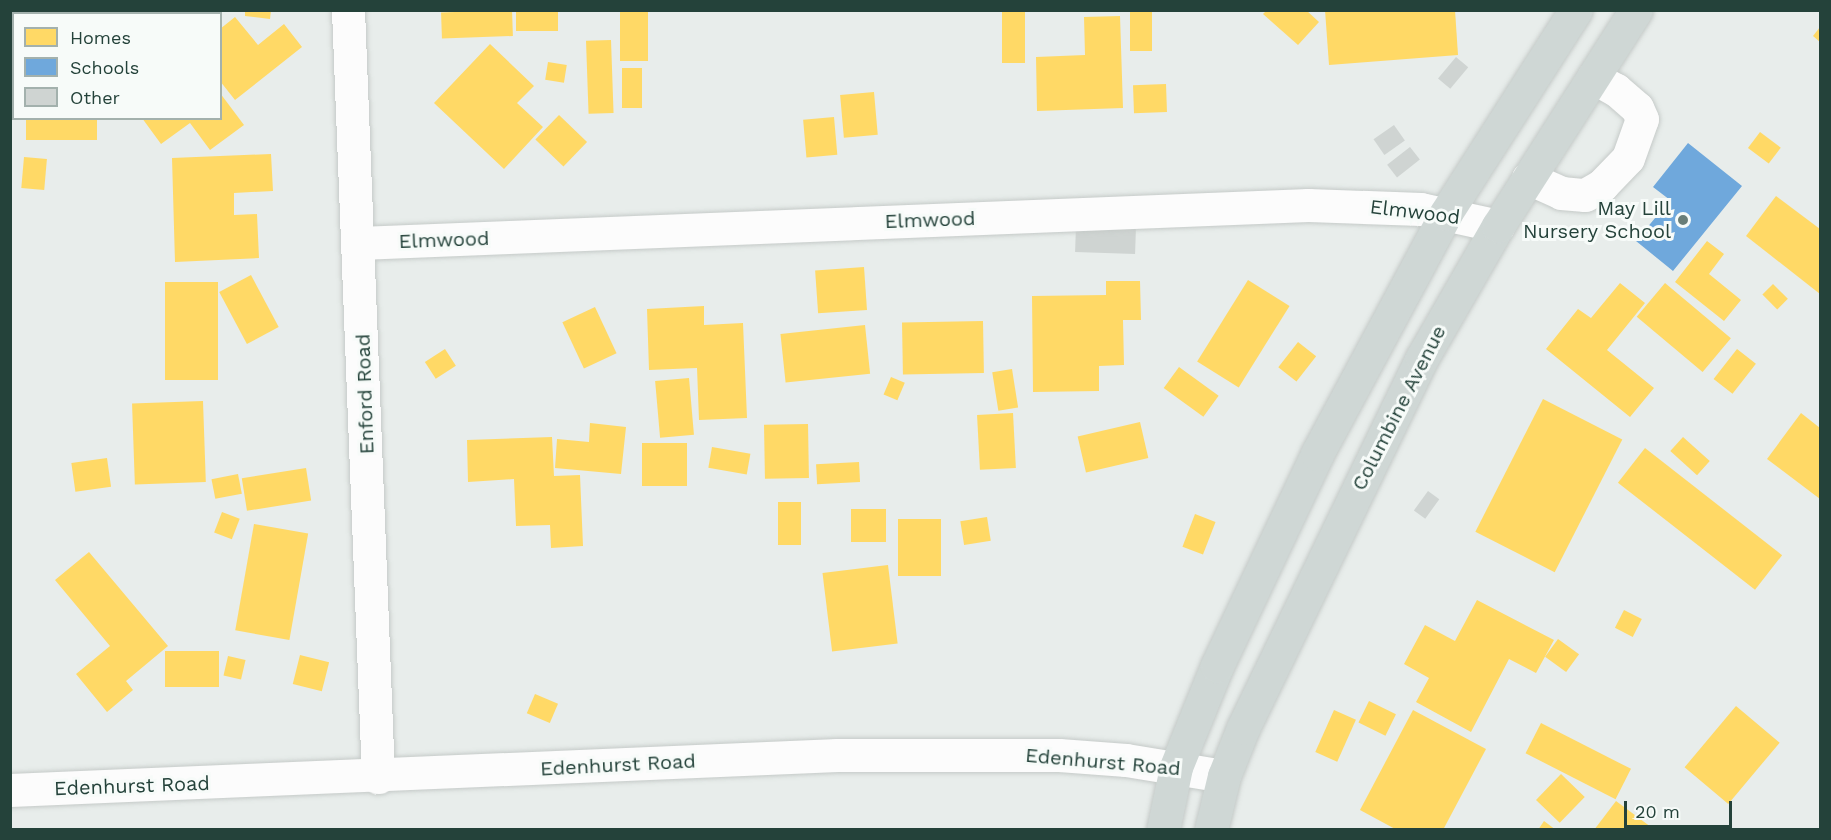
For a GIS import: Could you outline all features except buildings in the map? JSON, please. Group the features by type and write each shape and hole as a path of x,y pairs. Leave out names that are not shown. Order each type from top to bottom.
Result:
{"main road":[{"path":"1163,830 1176,767 1217,666 1317,454 1446,213 1576,10"},
{"name":"Columbine Avenue","path":"1211,830 1224,776 1243,728 1386,430 1498,226 1636,10"}],"street":[{"name":"Enford Road","path":"348,10 359,243 378,777"},
{"path":"1528,178 1561,193 1585,195 1602,185 1628,158 1642,119 1637,108 1616,90 1593,77"},
{"name":"Elmwood","path":"359,243 1308,204 1387,206 1446,213 1498,226"},
{"name":"Edenhurst Road","path":"10,790 378,777 848,755 1059,755 1176,767 1224,776"}],"place":[{"name":"May Lill Nursery School","path":"1683,220"}]}
